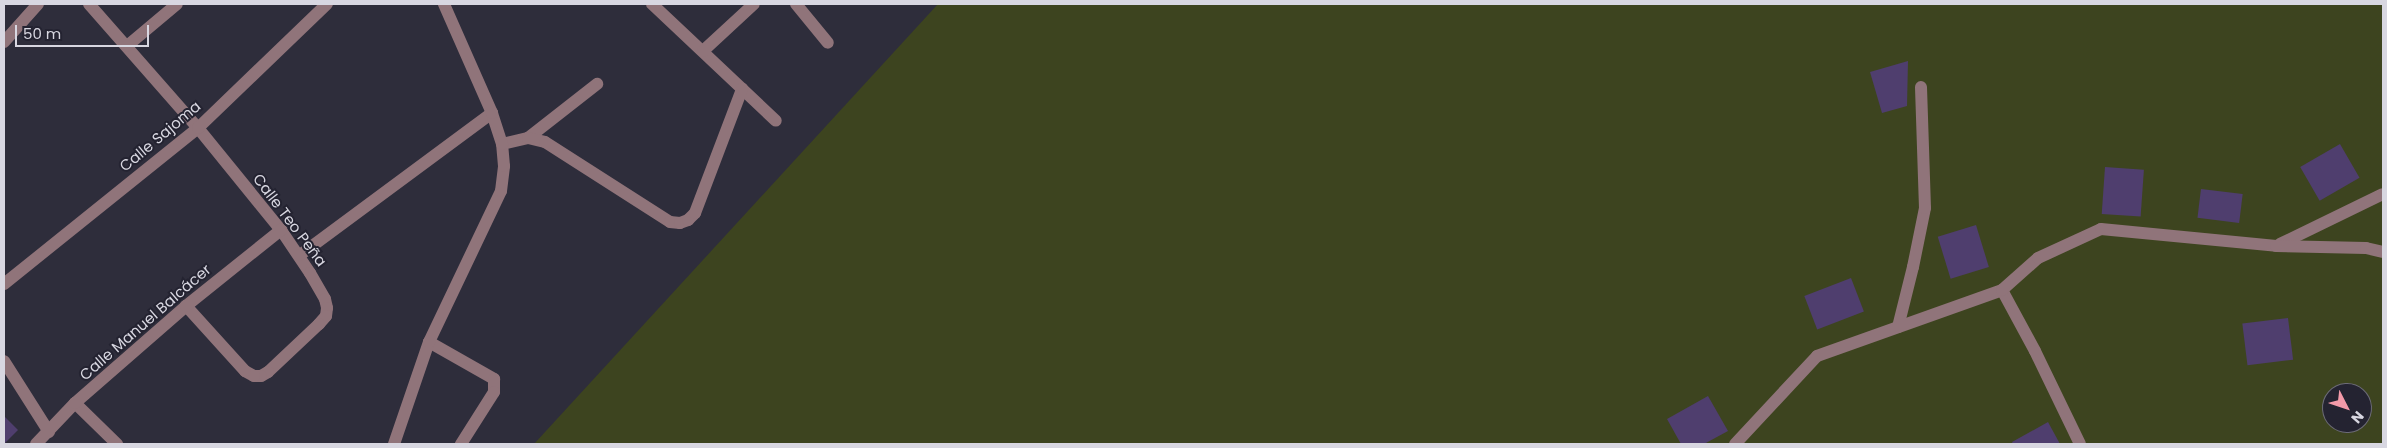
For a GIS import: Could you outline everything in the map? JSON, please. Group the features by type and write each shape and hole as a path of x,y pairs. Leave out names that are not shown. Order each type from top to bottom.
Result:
{"street":[{"path":"4,42 38,4"},
{"name":"Calle Teo Peña","path":"89,4 198,128 300,255 325,299 326,316 262,376 254,376 245,371 186,306"},
{"path":"127,46 177,4"},
{"name":"Calle Sajoma","path":"4,284 198,128 327,4"},
{"path":"394,444 429,342 501,190 504,166 502,144 492,113 444,4"},
{"path":"652,4 776,121"},
{"path":"703,51 754,4"},
{"path":"796,4 828,43"},
{"path":"502,144 528,138 597,84"},
{"path":"1898,327 1914,268 1924,208 1921,87"},
{"path":"528,138 559,150 670,222 680,223 688,220 695,212 742,88"},
{"path":"300,255 492,113"},
{"path":"2276,246 2383,194"},
{"path":"1735,444 1816,356 2002,290 2038,258 2101,229 2276,246 2366,248 2383,252"},
{"name":"Calle Manuel Balcácer","path":"36,444 76,403 186,306 281,230"},
{"path":"2002,290 2035,350 2080,444"},
{"path":"429,342 494,379 494,392 461,444"},
{"path":"4,361 49,432"},
{"path":"76,403 117,444"}],"green space":[{"path":"938,4 2383,4 2383,444 534,444"}],"building":[{"path":"1908,61 1907,106 1882,113 1870,72"},
{"path":"2340,144 2360,178 2320,201 2300,167"},
{"path":"2105,167 2144,170 2141,217 2102,214"},
{"path":"2201,189 2243,194 2239,223 2197,218"},
{"path":"1976,225 1989,267 1951,279 1938,237"},
{"path":"1851,278 1864,312 1817,330 1804,296"},
{"path":"2288,318 2293,360 2247,365 2242,324"},
{"path":"1708,396 1728,431 1704,444 1681,444 1667,419"},
{"path":"4,416 18,430 4,444"},
{"path":"2048,422 2060,444 2013,444 2012,442"}]}
